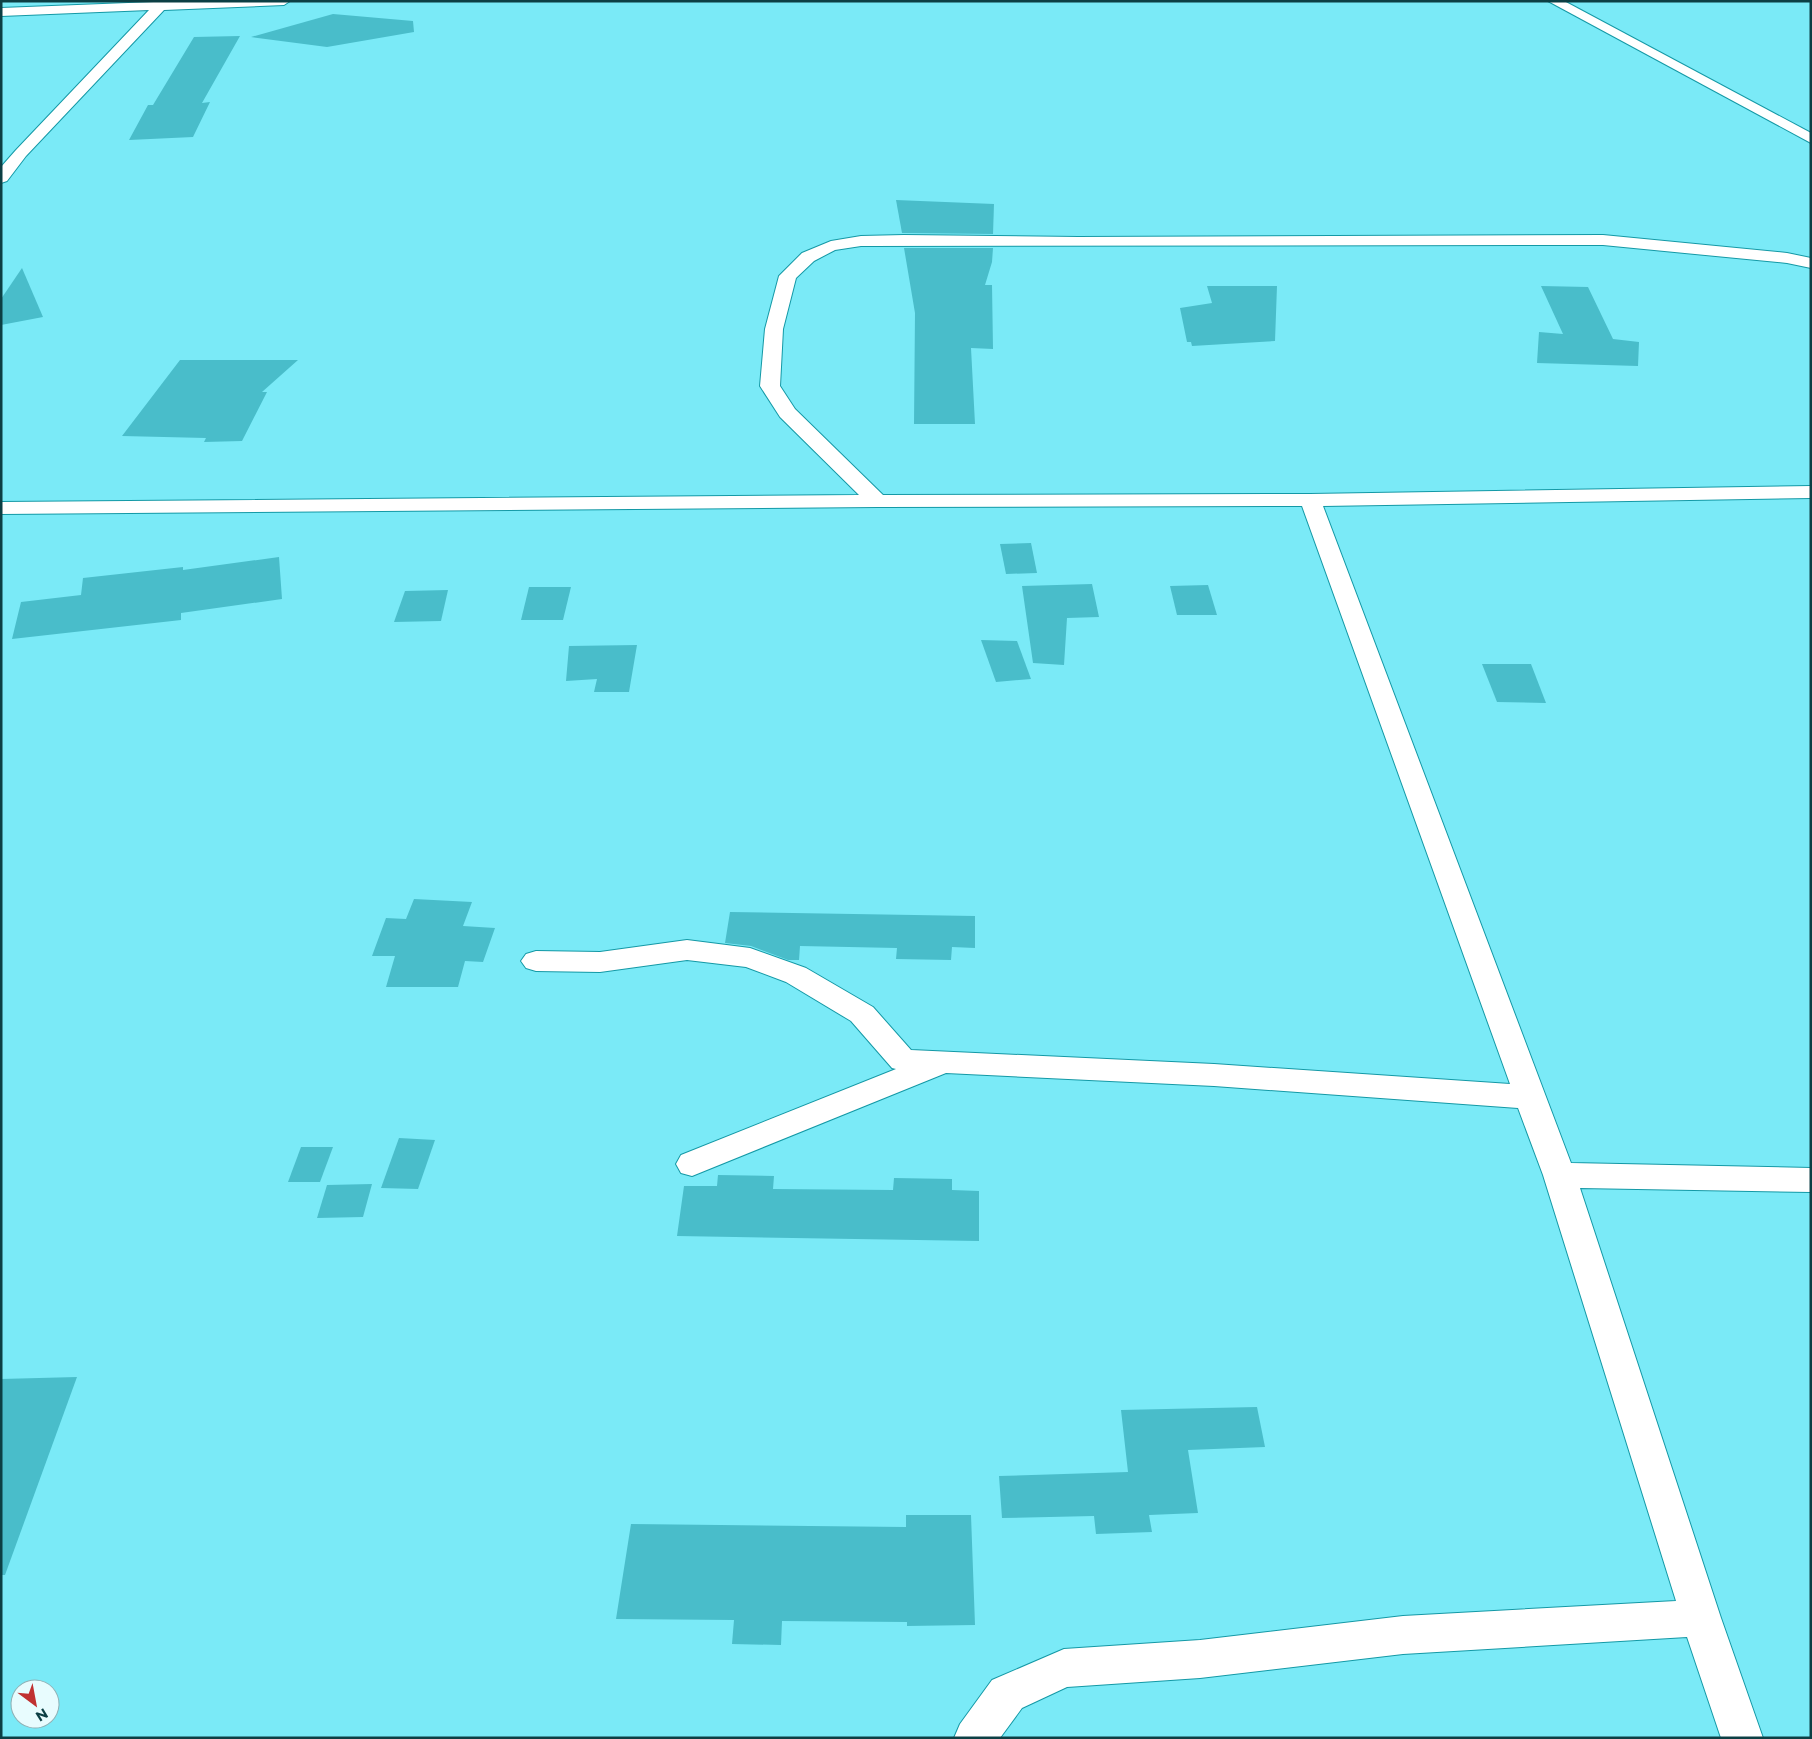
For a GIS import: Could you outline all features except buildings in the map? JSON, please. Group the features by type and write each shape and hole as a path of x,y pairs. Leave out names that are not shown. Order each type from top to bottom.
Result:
{"street":[{"path":"1,12 284,1"},
{"path":"1554,1 1811,139"},
{"path":"1,178 21,153 160,6"},
{"path":"877,500 787,413 770,386 774,329 788,276 808,256 831,246 861,241 904,240 1078,242 1603,240 1787,258 1811,264"},
{"path":"1,508 877,500 1310,500 1811,492"},
{"path":"1310,500 1559,1176 1701,1618 1742,1738"},
{"path":"536,961 600,962 687,950 750,958 796,975 862,1014 903,1060 1214,1075 1529,1097"},
{"path":"692,1164 944,1062"},
{"path":"1559,1176 1811,1180"},
{"path":"975,1738 1007,1694 1064,1668 1200,1659 1403,1636 1701,1618"}]}
